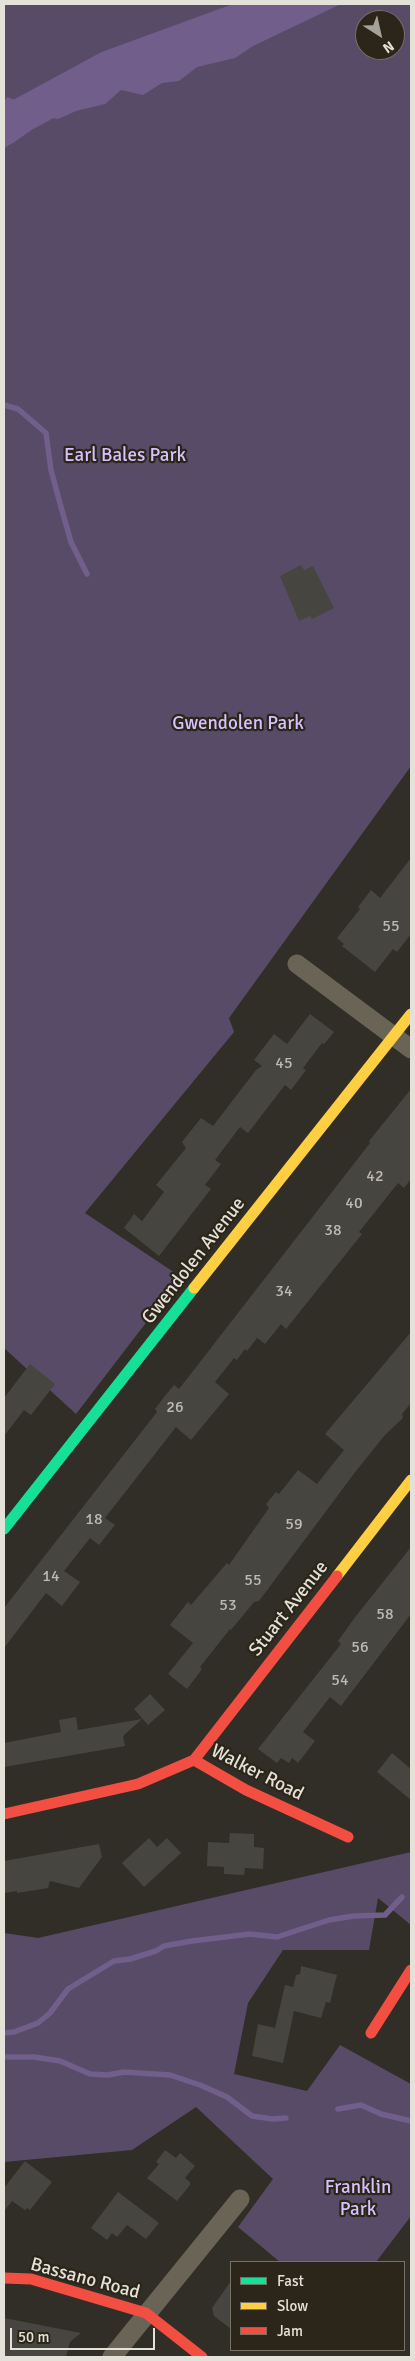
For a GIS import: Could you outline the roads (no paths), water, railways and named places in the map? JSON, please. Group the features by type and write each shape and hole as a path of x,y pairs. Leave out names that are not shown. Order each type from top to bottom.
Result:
{"street":[{"path":"297,964 411,1049"},
{"name":"Gwendolen Avenue","path":"4,1529 411,1014"},
{"name":"Stuart Avenue","path":"194,1760 411,1480"},
{"name":"Walker Road","path":"4,1814 138,1784 194,1760 246,1790 348,1837"},
{"path":"371,2033 411,1970"},
{"path":"112,2357 240,2199"},
{"name":"Bassano Road","path":"4,2278 31,2279 146,2313 202,2357"}],"waterway":[{"path":"4,128 24,114 109,68 284,4"},
{"path":"4,405 18,409 46,433 51,470 71,542 87,574"},
{"path":"4,2033 14,2032 38,2023 50,2013 68,1989 114,1961 130,1959 156,1951 164,1946 192,1941 250,1934 277,1937 329,1920 354,1916 385,1915 402,1897"},
{"path":"4,2057 34,2057 60,2061 90,2074 108,2075 124,2072 170,2075 227,2097 252,2116 273,2119 286,2118"},
{"path":"338,2109 361,2105 381,2114 411,2121"}],"park label":[{"name":"Earl Bales Park","path":"125,456"},
{"name":"Gwendolen Park","path":"238,724"},
{"name":"Franklin Park","path":"358,2199"}]}
